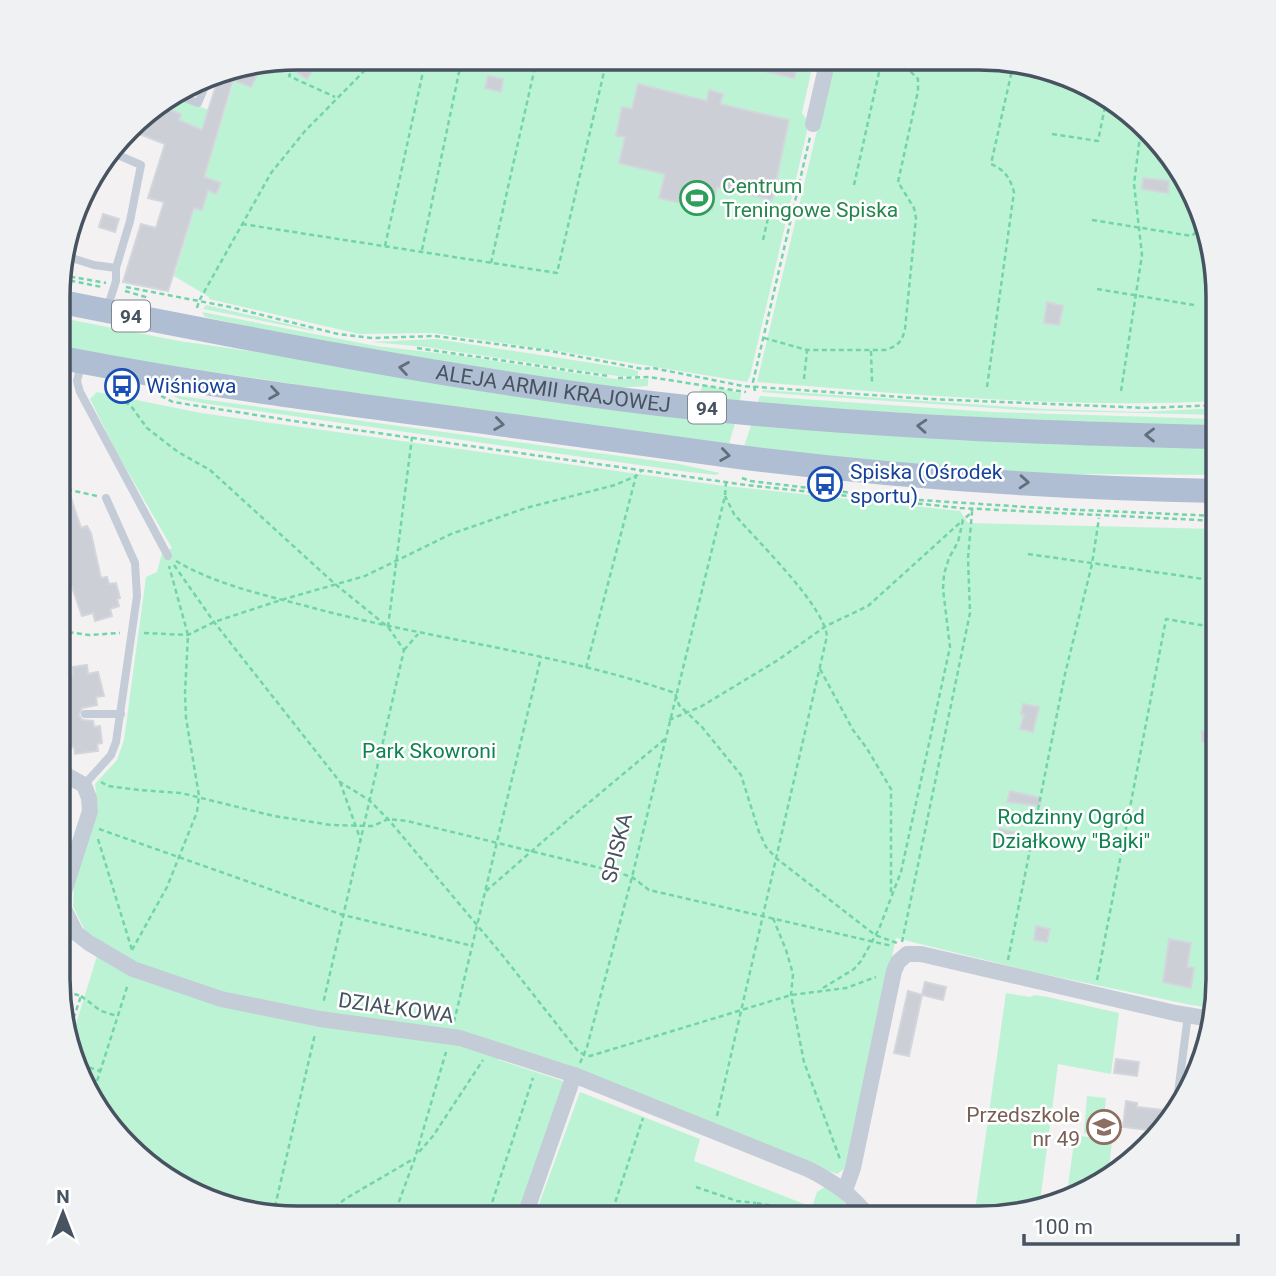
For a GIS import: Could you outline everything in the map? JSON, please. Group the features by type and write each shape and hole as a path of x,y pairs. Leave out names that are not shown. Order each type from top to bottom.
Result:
{"main road":[{"name":"ALEJA ARMII KRAJOWEJ","path":"70,301 109,294 401,368 653,403 920,426 1206,437"},
{"name":"ALEJA ARMII KRAJOWEJ","path":"72,360 295,397 741,457 1075,486 1206,491"}],"street":[{"path":"813,124 825,70"},
{"path":"70,774 88,780"},
{"name":"DZIAŁKOWA","path":"70,873 90,811 88,780"},
{"name":"DZIAŁKOWA","path":"70,922 76,933 89,943 133,969 221,999 320,1019 451,1036 574,1075 808,1169 845,1190 859,1206"},
{"path":"845,1190 853,1168 894,971 898,962 907,954 921,954 1203,1018"},
{"path":"528,1206 574,1075"}],"lane":[{"path":"187,99 198,103 203,90"},
{"path":"109,294 116,281 116,268 130,221 141,165 119,156"},
{"path":"73,259 116,268"},
{"path":"72,360 80,392 168,556"},
{"path":"88,780 111,755 116,742 137,596 135,563 106,498"},
{"path":"85,715 121,713"},
{"path":"1179,1086 1188,1015"}],"path":[{"path":"292,70 289,76 336,97"},
{"path":"203,294 271,173 304,131 364,70"},
{"path":"385,246 423,70"},
{"path":"421,252 459,70"},
{"path":"491,263 534,70"},
{"path":"242,224 557,273 604,70"},
{"path":"854,185 880,70"},
{"path":"764,338 807,350 871,350 896,347 902,340 916,234 914,208 898,182 919,79 909,70"},
{"path":"987,387 1014,192 1010,178 990,164 1011,72"},
{"path":"1052,134 1098,141 1105,109"},
{"path":"747,390 752,387 813,124"},
{"path":"1121,391 1143,255 1134,184 1141,138"},
{"path":"763,240 769,214"},
{"path":"1092,219 1192,236 1196,232"},
{"path":"71,280 109,294"},
{"path":"119,286 230,307 338,334 372,338 435,336 550,351 643,369 653,368 699,380 752,387 1087,407 1206,406"},
{"path":"1097,289 1194,306"},
{"path":"413,347 617,378 649,377 760,393"},
{"path":"804,379 807,350"},
{"path":"871,350 872,382"},
{"path":"752,387 755,391"},
{"path":"116,389 116,395 131,406 147,428 178,452 211,470 335,584 388,627 404,650"},
{"path":"158,395 173,402 412,437 726,481 972,510 1099,517 1206,518"},
{"path":"388,627 412,437"},
{"path":"70,632 89,635 132,632 188,635 214,622 365,576 451,534 537,505 615,485 636,476 643,469"},
{"name":"SPISKA","path":"574,1075 584,1055 632,877 668,720 725,496 725,475"},
{"path":"586,668 636,476"},
{"path":"726,481 732,476"},
{"path":"737,476 750,481 904,499 1206,517"},
{"path":"70,490 106,498"},
{"path":"713,1132 827,636 826,626 790,577 734,514 725,496"},
{"path":"668,720 702,706 778,660 826,626 868,606 972,510"},
{"path":"902,939 970,613 968,558 972,510"},
{"path":"1007,965 1065,674 1092,564 1099,517"},
{"path":"820,990 854,969 875,935 901,872 950,647 943,582 963,520"},
{"path":"1028,554 1206,579"},
{"path":"88,780 108,786 199,796 274,816 331,825 373,826 388,819 407,821 632,877 649,890 871,942 903,947 875,935 776,858 766,847 741,775 702,727 679,705 675,693 637,680 541,657 388,627 281,600 215,580 168,556"},
{"path":"168,556 214,622 340,782 361,842"},
{"path":"132,950 167,887 197,812 199,796 186,718 188,635 169,569 168,556"},
{"path":"1096,985 1166,619 1206,626"},
{"path":"275,1205 404,650 418,633"},
{"path":"397,1206 416,1156 451,1036 541,657"},
{"path":"820,668 849,723 891,789 891,897"},
{"path":"485,893 665,739"},
{"path":"340,782 369,800 388,819 577,1050 584,1055 740,1012 791,995 854,986 894,971"},
{"path":"96,1084 133,969 132,950 93,824 179,858 342,915 473,946"},
{"path":"772,918 793,974 791,995 804,1062 844,1171 845,1190"},
{"path":"70,993 80,996 101,1011 118,1017"},
{"path":"73,1018 80,996"},
{"path":"336,1206 416,1156 433,1136 479,1064 483,1060 508,1053"},
{"path":"88,1067 100,1071"},
{"path":"491,1206 535,1072"},
{"path":"614,1206 643,1118"},
{"path":"696,1187 737,1201 773,1206"}],"green space":[{"path":"297,70 812,70 802,113 809,123 747,382 433,333 359,334 209,299 174,276 235,79 268,72"},
{"path":"831,70 979,70 1023,74 1052,82 1092,100 1129,126 1159,159 1189,210 1202,253 1206,282 1206,401 1045,402 757,382"},
{"path":"183,101 209,110 202,132 177,125 181,114 169,110"},
{"path":"206,305 314,330 203,309"},
{"path":"202,312 376,346 616,379 648,379 648,386 615,388 372,353 205,317"},
{"path":"70,320 179,341 736,420 728,447 610,432 70,350"},
{"path":"436,339 631,369 638,371 638,376 617,376 426,347 371,342"},
{"path":"703,385 741,393 740,402 700,392"},
{"name":"Park Skowroni","path":"97,392 201,413 717,485 960,511 968,523 1206,529 1204,1007 1034,972 896,938 847,1167 837,1174 717,1128 562,1063 502,1046 499,1060 566,1082 523,1206 282,1206 224,1194 184,1176 147,1150 117,1117 93,1079 75,1027 97,956 73,906 74,886 98,810 95,784 117,760 124,740 146,577 157,572 162,553 172,548 117,453 90,399"},
{"path":"762,392 1044,409 1142,412 1206,409 1206,415 1020,410"},
{"path":"172,395 679,464 720,473 716,475 689,472 208,404 179,399"},
{"path":"760,396 992,412 1206,419 1206,427 1131,427 757,404"},
{"path":"752,423 1206,446 1206,475 1065,474 978,470 743,449"},
{"path":"1006,993 1048,997 1119,1013 1111,1074 1058,1064 1041,1197 994,1206 976,1206"},
{"path":"580,1092 700,1139 694,1161 809,1206 538,1206"},
{"path":"1087,1096 1106,1098 1102,1136 1084,1133"},
{"path":"1075,1135 1112,1141 1109,1165 1068,1188"},
{"path":"828,1185 848,1206 812,1206 817,1192"}],"building":[{"path":"297,70 313,70 307,79 295,71"},
{"path":"760,70 796,70 794,78"},
{"path":"257,75 251,87 233,80 204,177 221,183 216,194 208,190 202,210 194,208 168,291 123,282 141,224 156,228 164,202 148,198 165,144 139,134 169,110 181,114 179,120 202,130 216,85 238,78"},
{"path":"488,76 503,79 501,92 485,88"},
{"path":"638,84 707,101 709,90 723,94 720,104 789,120 772,200 717,187 712,210 659,198 665,174 619,163 625,137 616,136 622,107 632,109"},
{"path":"1143,178 1169,181 1168,193 1142,189"},
{"path":"103,214 119,219 115,232 99,227"},
{"path":"1047,302 1063,306 1059,325 1044,323"},
{"path":"70,498 81,528 87,526 91,533 101,578 107,577 109,584 116,583 120,598 117,599 119,606 110,609 112,616 95,621 93,613 82,616 72,587 70,588"},
{"path":"87,665 88,674 98,672 104,696 96,697 97,705 82,708 79,715 82,720 93,721 94,727 100,726 102,743 97,744 98,751 75,754 74,747 70,747 72,667"},
{"path":"1023,704 1039,707 1033,732 1020,729 1024,715 1021,714"},
{"path":"1202,731 1206,731 1206,742 1202,742"},
{"path":"1010,791 1041,798 1040,806 1007,802"},
{"path":"999,829 1015,832 1012,847 996,843"},
{"path":"1036,926 1050,929 1047,942 1034,940"},
{"path":"1169,939 1191,943 1187,967 1194,968 1191,988 1163,982"},
{"path":"925,982 946,987 943,1000 922,995"},
{"path":"908,991 922,995 909,1056 894,1053"},
{"path":"1116,1059 1139,1062 1137,1076 1114,1073"},
{"path":"1126,1101 1137,1103 1137,1107 1164,1110 1147,1130 1123,1127"}],"place":[{"name":"Centrum Treningowe Spiska","path":"697,198"},
{"name":"Wiśniowa","path":"122,386"},
{"name":"Spiska (Ośrodek sportu)","path":"825,484"},
{"name":"Przedszkole nr 49","path":"1104,1127"}],"park label":[{"name":"Rodzinny Ogród Działkowy \"Bajki\"","path":"1071,829"}]}
